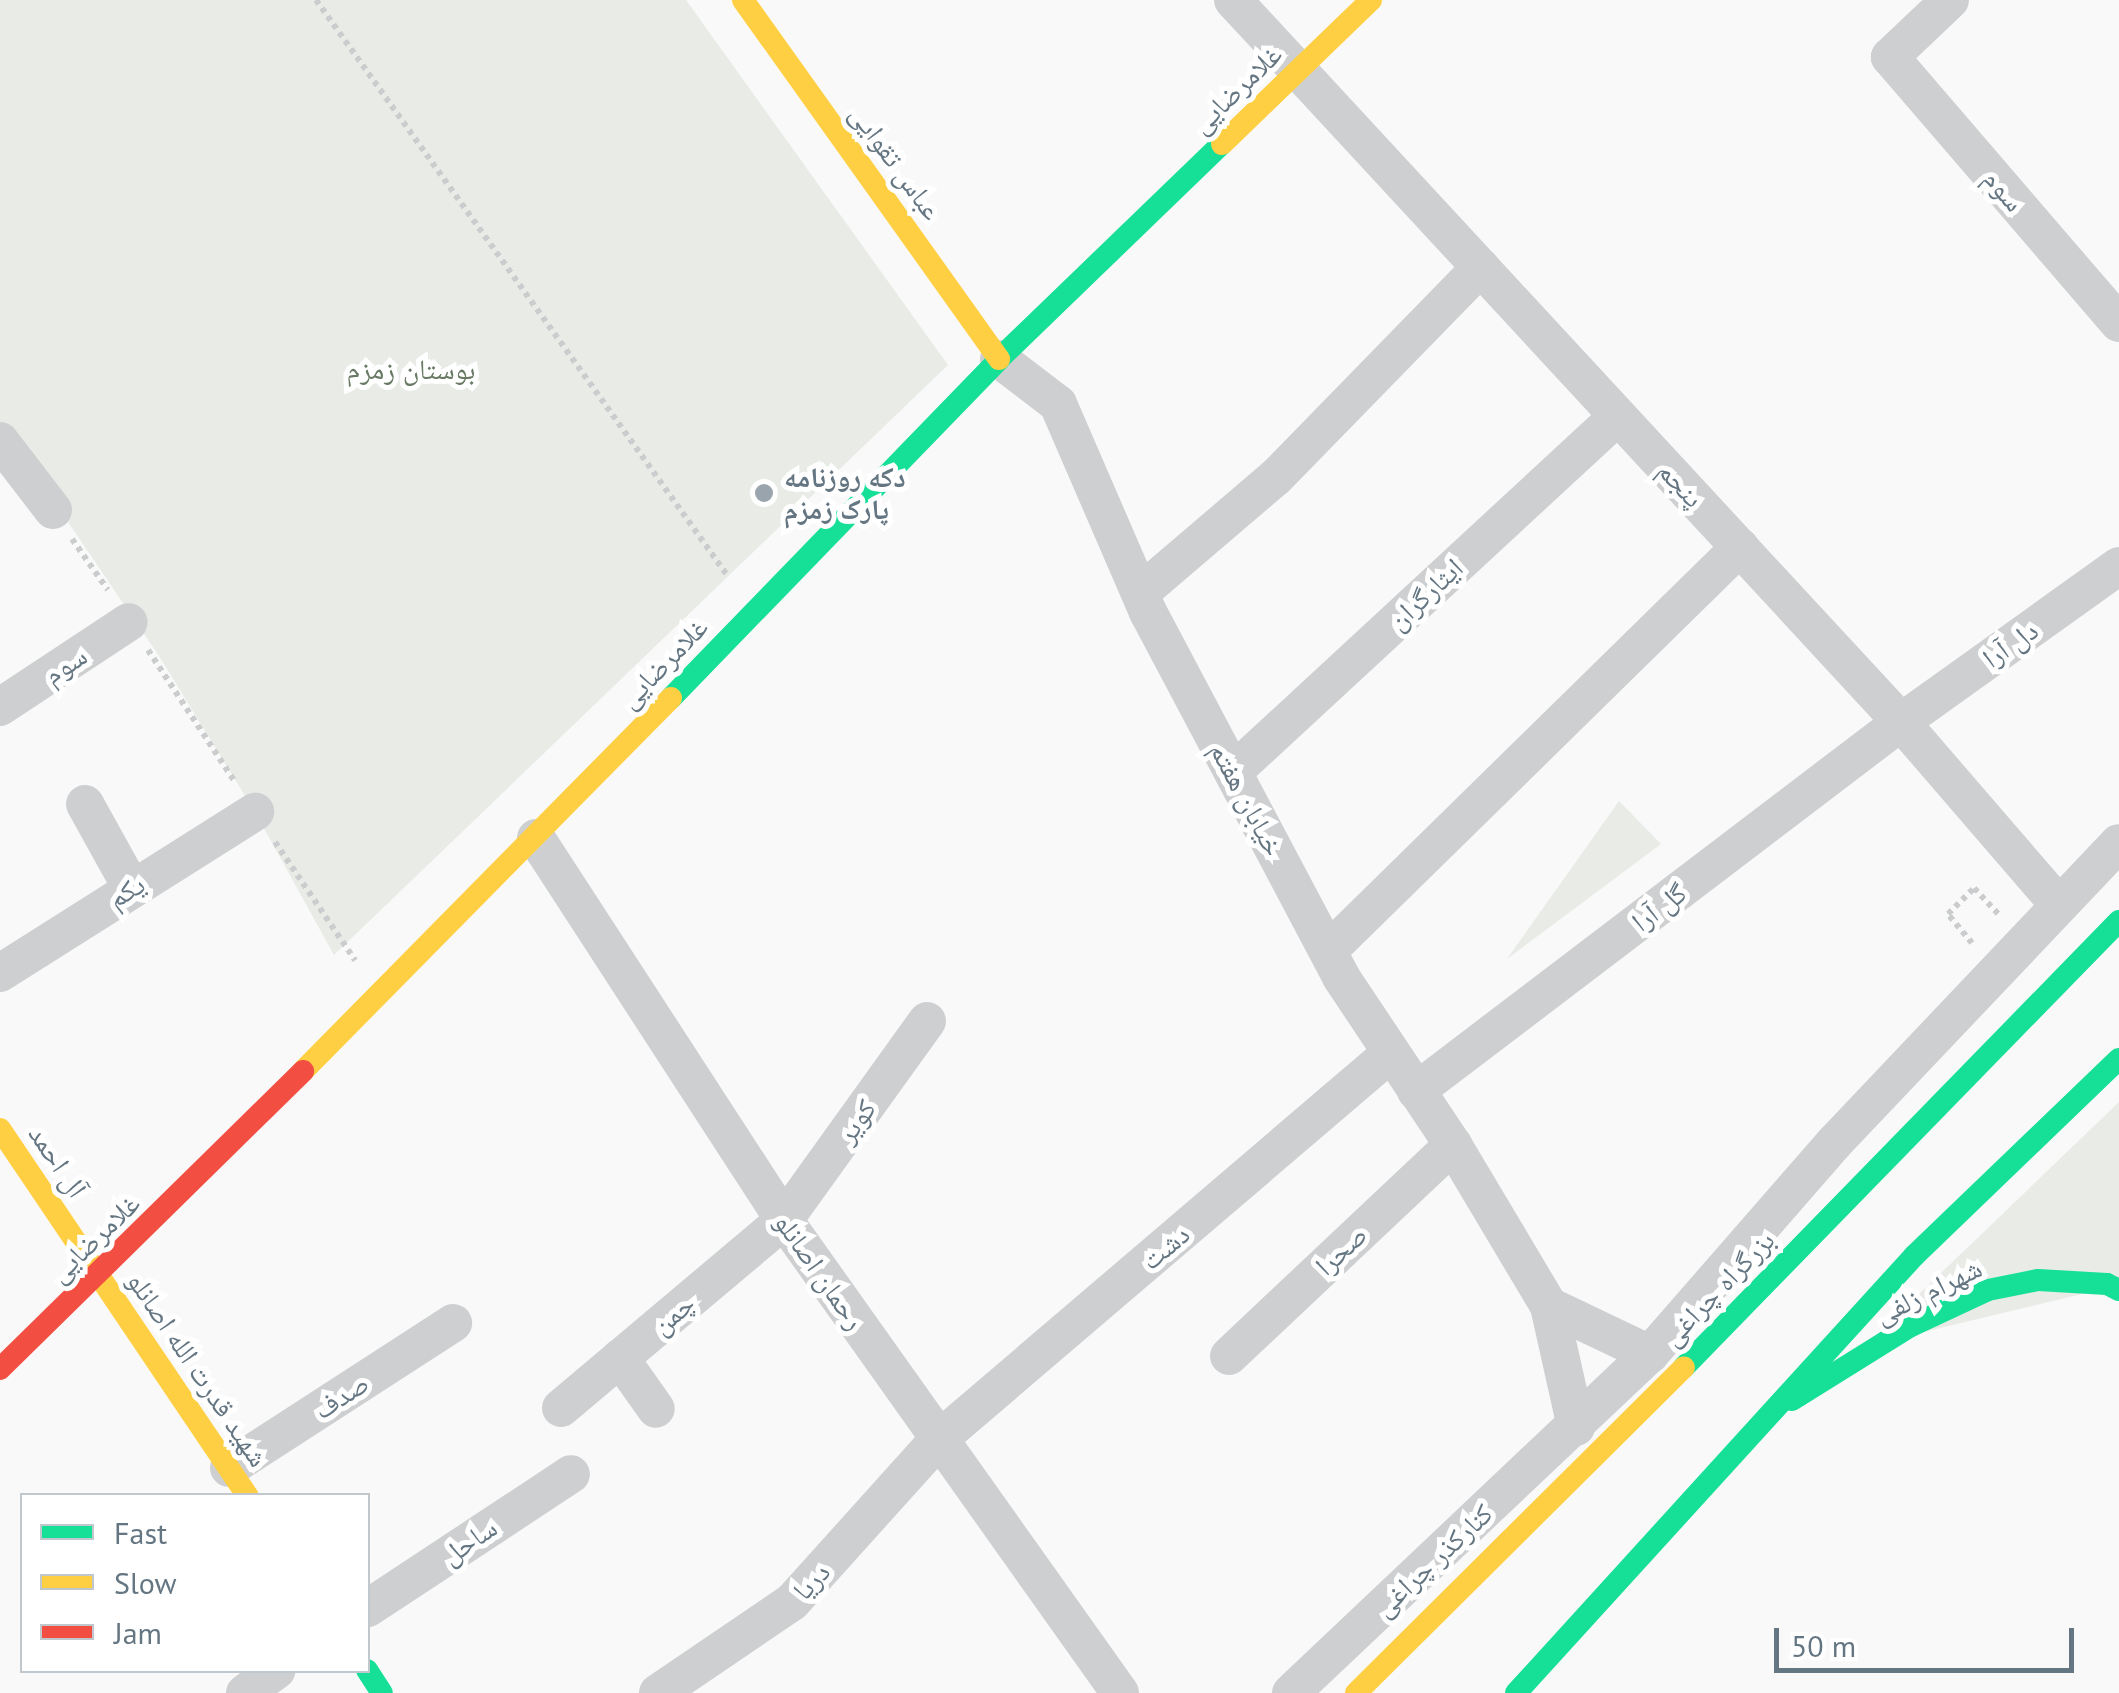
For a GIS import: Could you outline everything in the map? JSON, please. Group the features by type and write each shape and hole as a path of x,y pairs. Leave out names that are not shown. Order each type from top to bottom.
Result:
{"main road":[{"name":"عباس تقوایی","path":"743,0 1000,359"},
{"name":"غلامرضایی","path":"0,1369 99,1276 536,838 1000,359 1371,0"},
{"name":"بزرگراه چراغی","path":"1356,1693 1538,1516 2119,921"},
{"path":"1516,1693 1914,1256 2119,1059"},
{"name":"آل احمد","path":"0,1129 99,1276"},
{"name":"شهید قدرت الله اصانلو","path":"99,1276 238,1482"},
{"name":"شهرام زلفی","path":"1777,1408 1910,1326 1988,1290 2038,1280 2107,1284 2119,1290"}],"street":[{"name":"پنجم","path":"1233,0 1901,722 2058,904"},
{"name":"سوم","path":"1950,0 1890,57 2119,323"},
{"path":"1140,593 1276,477 1480,267"},
{"name":"خیابان هفتم","path":"1000,359 1058,404 1140,593 1328,952 1454,1144 1549,1306"},
{"name":"ایثارگران","path":"1233,772 1618,416"},
{"path":"0,441 52,510"},
{"path":"1328,952 1740,547"},
{"name":"دل آرا","path":"1901,722 2119,566"},
{"name":"سوم","path":"0,707 129,622"},
{"name":"گل آرا","path":"1416,1091 1901,722"},
{"path":"85,804 131,887"},
{"name":"یکم","path":"0,973 255,812"},
{"name":"رحمان اصانلو","path":"536,838 784,1220 1120,1693"},
{"name":"کنارکذر چراغی","path":"1291,1693 1650,1354 1835,1142 2119,843"},
{"name":"کویر","path":"784,1220 927,1022"},
{"name":"دشت","path":"938,1440 1392,1053"},
{"name":"صحرا","path":"1229,1356 1454,1144"},
{"name":"چمن","path":"561,1408 784,1220"},
{"path":"1549,1306 1650,1354"},
{"path":"1549,1306 1576,1427"},
{"name":"صدف","path":"238,1482 453,1323"},
{"path":"620,1358 656,1409"},
{"name":"دریا","path":"658,1693 792,1602 938,1440"},
{"name":"ساحل","path":"370,1607 571,1474"},
{"path":"244,1693 273,1673"}],"path":[{"path":"316,0 753,613"},
{"path":"52,510 379,996"},
{"path":"1948,914 1974,888"}],"green space":[{"name":"بوستان زمزم","path":"0,0 686,0 948,365 334,955 255,812 159,656 0,422"},
{"path":"1619,801 1661,844 1507,959"},
{"path":"2119,1102 2119,1285 1865,1346"}],"traffic: fast":[{"path":"671,698 999,359 1222,144"},
{"path":"1684,1367 2119,921"},
{"path":"1516,1693 1914,1256 2119,1059"},
{"path":"1792,1400 1911,1326 1988,1290 2038,1280 2107,1284 2119,1290"},
{"path":"369,1673 382,1693"}],"traffic: slow":[{"path":"743,0 999,359"},
{"path":"1222,144 1371,0"},
{"path":"303,1071 671,698"},
{"path":"0,1129 246,1493"},
{"path":"1356,1693 1684,1367"}],"traffic: jam":[{"path":"0,1369 303,1071"}],"place":[{"name":"دکه روزنامه پارک زمزم","path":"764,493"}]}
